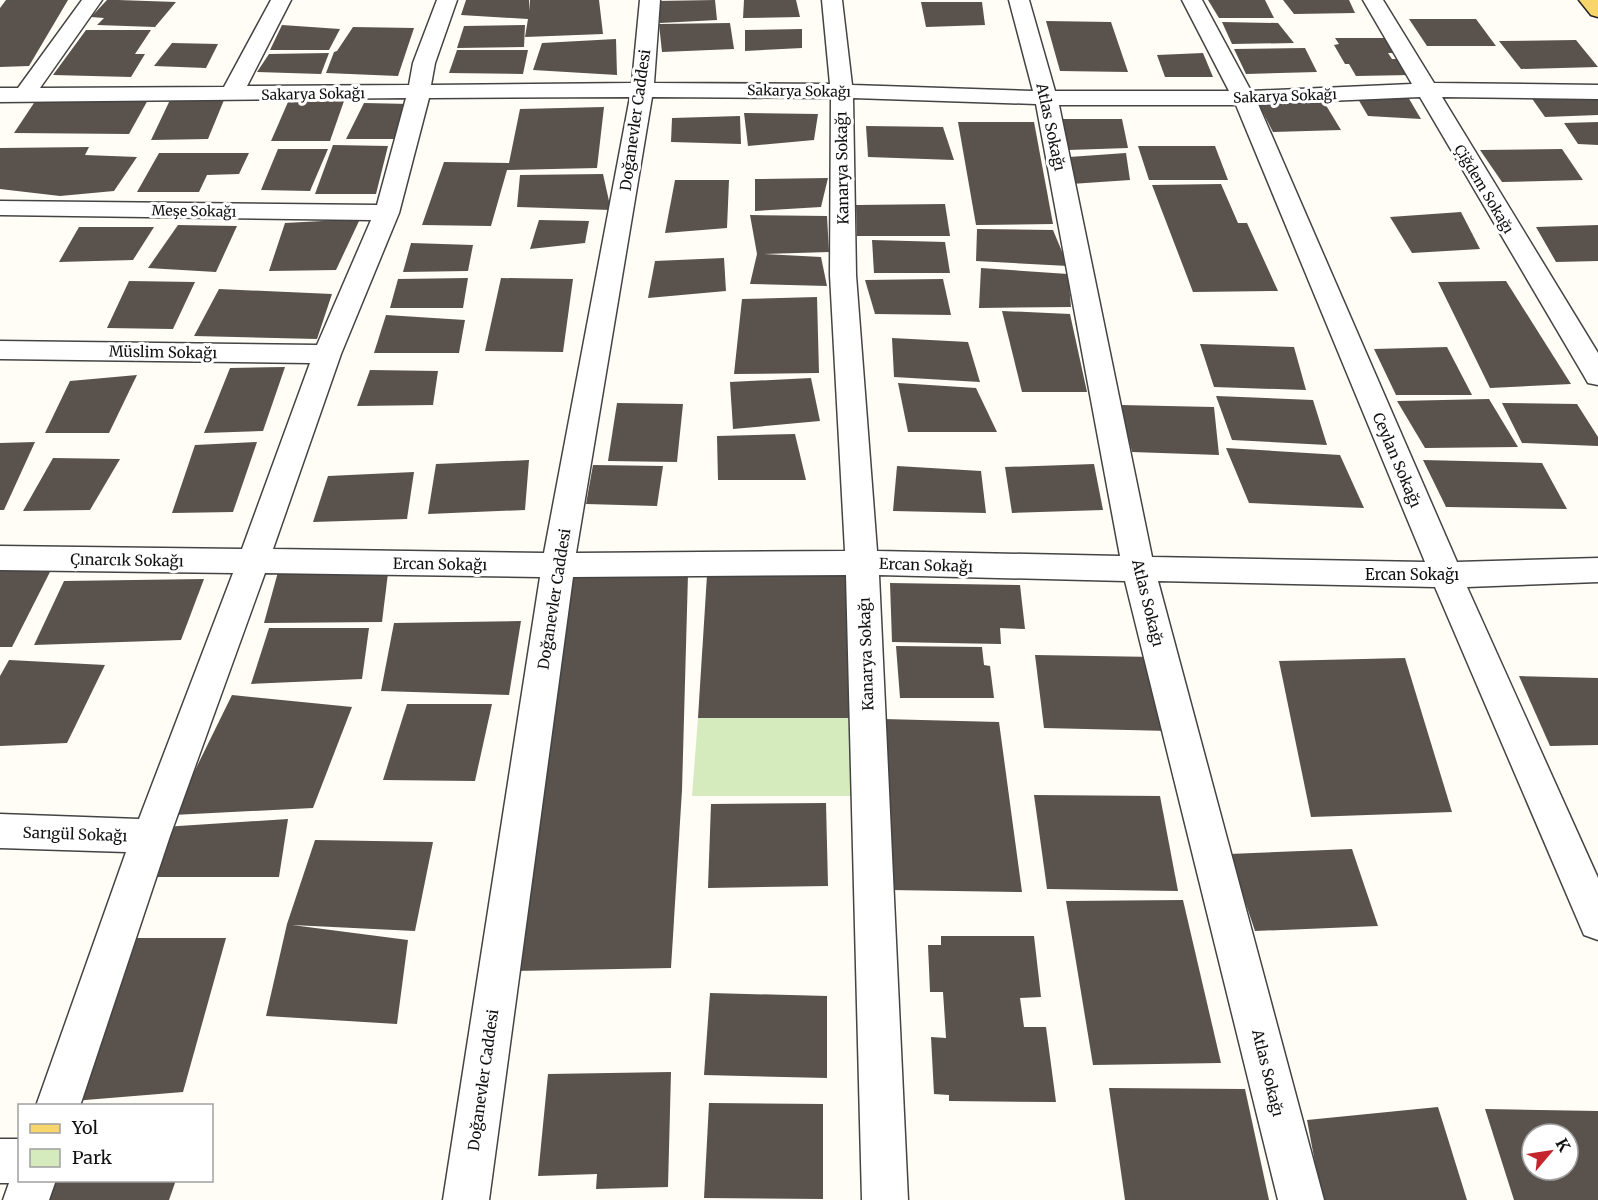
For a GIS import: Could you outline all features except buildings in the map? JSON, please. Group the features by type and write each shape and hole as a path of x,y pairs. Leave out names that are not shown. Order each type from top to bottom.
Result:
{"main road":[{"path":"1589,0 1598,11"}],"street":[{"path":"24,95 92,0"},
{"path":"231,95 281,0"},
{"path":"59,1104 151,836 254,562 327,354 387,213 419,93 424,63 447,0"},
{"name":"Doğanevler Caddesi","path":"466,1200 558,565 642,90 650,0"},
{"name":"Kanarya Sokağı","path":"832,0 842,91 843,275 862,563 885,1200"},
{"name":"Atlas Sokağı","path":"1018,0 1046,98 1139,570 1300,1200"},
{"name":"Ceylan Sokağı","path":"1192,0 1244,98 1446,575 1598,922"},
{"name":"Çiğdem Sokağı","path":"1372,0 1598,376"},
{"name":"Sakarya Sokağı","path":"0,95 642,90 842,91 1046,98 1244,98 1424,90 1598,92"},
{"name":"Meşe Sokağı","path":"0,208 387,213"},
{"name":"Müslim Sokağı","path":"0,350 327,354"},
{"name":"Çınarcık Sokağı","path":"0,558 254,562"},
{"name":"Ercan Sokağı","path":"254,562 558,565 862,563 1446,575 1598,570"},
{"name":"Sarıgül Sokağı","path":"0,831 151,836"},
{"path":"0,1161 18,1161"},
{"path":"26,1200 32,1182"}],"green space":[{"path":"698,718 854,718 854,796 692,796"}]}
